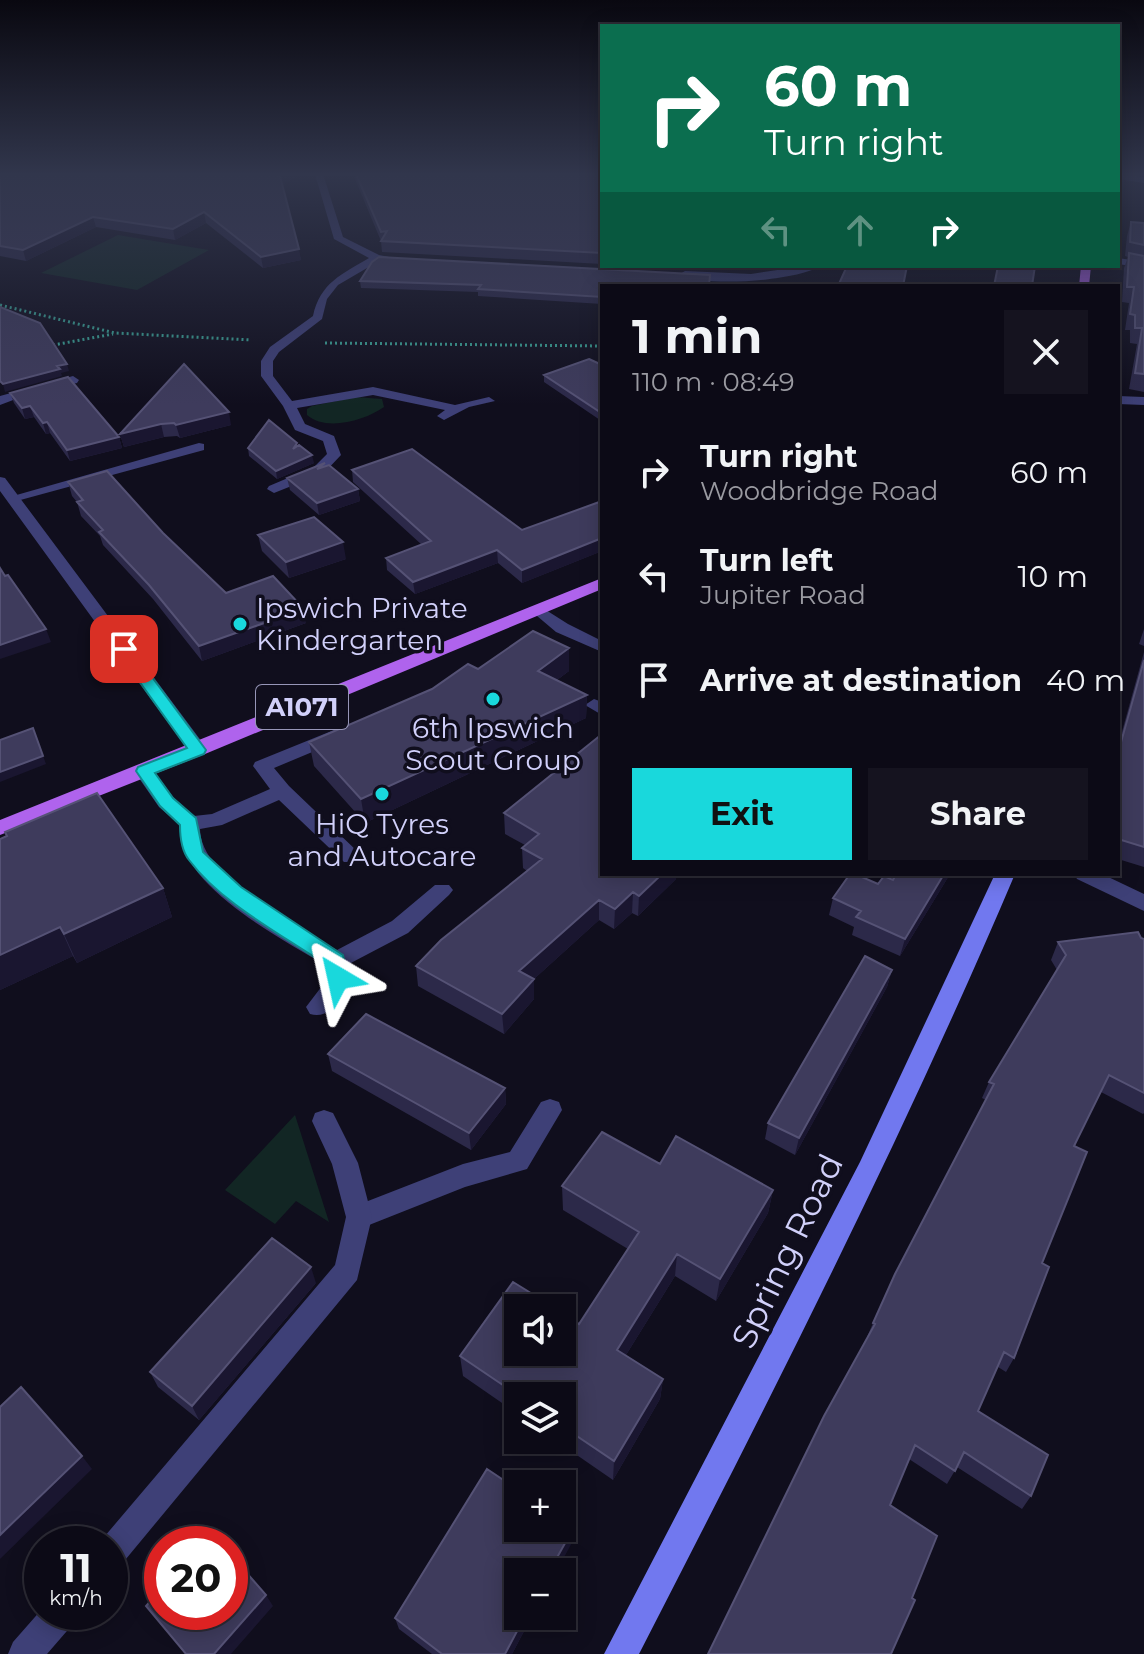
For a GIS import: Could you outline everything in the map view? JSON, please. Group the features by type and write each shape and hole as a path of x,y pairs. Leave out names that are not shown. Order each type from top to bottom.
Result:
{"main road":[{"name":"A1071","path":"0,828 600,584"}],"street":[{"path":"363,251 377,258 423,262"},
{"path":"274,489 319,470 334,455 329,439 300,427 265,368 274,350 318,317 322,299 334,283 355,268 377,258"},
{"path":"1120,261 1144,265"},
{"path":"670,274 760,282 810,268"},
{"path":"0,401 25,391 73,380"},
{"path":"289,405 373,391 450,412 489,401"},
{"path":"1120,400 1144,401"},
{"path":"13,498 199,447"},
{"path":"0,481 198,750"},
{"path":"538,610 562,628 600,646"},
{"path":"351,857 282,791 262,766 359,726"},
{"path":"144,771 166,802 190,823 215,820 282,791"},
{"path":"190,823 189,839 195,855 209,870 294,935 336,961"},
{"name":"Spring Road","path":"621,1654 816,1279 963,972 1004,876"},
{"path":"1088,876 1144,903"},
{"path":"336,961 400,927 442,890"},
{"path":"318,1007 328,997 338,978 336,961"},
{"path":"359,1217 463,1176 518,1161 550,1110"},
{"path":"128,1533 347,1271 359,1217 345,1163 324,1121"},
{"path":"25,1654 46,1630"}],"path":[{"path":"0,305 115,333 284,342 600,346"},
{"path":"43,347 115,333"}],"green space":[{"path":"85,251 207,251 137,290 41,273"},
{"path":"356,397 382,399 384,407 346,422 325,423 307,415 307,409 312,406"},
{"path":"295,1115 329,1222 296,1201 275,1224 225,1190"}],"building":[{"path":"254,251 289,251 261,257"},
{"path":"1129,253 1144,256 1144,374 1135,373 1142,328 1135,328 1135,315 1130,314 1134,287 1127,287"},
{"path":"379,257 710,275 709,284 600,284 600,297 478,289 481,285 360,281"},
{"path":"846,268 907,268 903,284 839,284"},
{"path":"998,268 1035,268 1032,284 994,284"},
{"path":"0,307 40,323 67,364 57,366 60,369 3,384 0,381"},
{"path":"589,359 600,364 600,412 544,375"},
{"path":"184,364 229,412 120,434"},
{"path":"68,377 119,437 67,450 47,422 43,423 30,406 22,408 10,393"},
{"path":"269,420 297,443 293,449 299,445 312,455 276,471 248,448"},
{"path":"412,449 522,530 600,502 600,539 522,570 497,550 413,582 386,558 431,541 352,470"},
{"path":"325,463 317,469 329,465 358,489 317,503 287,478"},
{"path":"107,471 163,533 226,593 273,576 304,609 199,646 149,585 99,532 103,530 77,502 83,500 68,482"},
{"path":"314,517 343,542 286,562 258,535"},
{"path":"0,568 46,629 0,645"},
{"path":"533,631 569,648 538,671 587,695 361,799 309,742 432,689 468,664 478,669"},
{"path":"1144,660 1144,847 1120,840 1120,746"},
{"path":"33,728 43,756 0,772 0,740"},
{"path":"600,736 600,876 660,876 639,896 633,892 615,909 599,900 519,971 534,979 502,1014 416,966 441,940 542,859 522,848 539,834 504,813"},
{"path":"97,793 163,888 64,934 60,927 0,955 0,839 7,836 5,832"},
{"path":"849,876 860,876 878,884 884,876 893,880 895,876 943,876 905,939 856,917 861,911 833,898"},
{"path":"1138,932 1144,939 1144,1093 1109,1075 1074,1146 1087,1152 1042,1263 1049,1267 1014,1358 1004,1352 978,1411 1048,1455 1031,1496 964,1452 955,1471 915,1445 890,1505 937,1536 912,1598 915,1600 891,1654 708,1654 824,1416 875,1324 895,1274 994,1084 989,1082 1066,955 1058,942"},
{"path":"865,956 892,970 799,1138 768,1123"},
{"path":"366,1014 505,1088 469,1133 328,1054"},
{"path":"602,1132 660,1164 676,1136 773,1190 720,1279 677,1254 617,1350 663,1379 614,1461 576,1435 576,1382 504,1382 504,1386 460,1356 504,1295 504,1366 576,1366 576,1322 579,1324 639,1232 562,1186"},
{"path":"272,1238 311,1267 192,1406 150,1372"},
{"path":"513,1282 532,1294 504,1294"},
{"path":"21,1387 82,1456 0,1535 0,1407"},
{"path":"487,1469 504,1481 504,1542 566,1542 557,1558 504,1558 504,1630 518,1630 505,1654 442,1654 395,1618"},
{"path":"248,1574 266,1595 248,1615"},
{"path":"166,1630 235,1630 214,1654 186,1654"}],"place":[{"name":"Ipswich Private Kindergarten","path":"240,624"},
{"name":"6th Ipswich Scout Group","path":"493,699"},
{"name":"HiQ Tyres and Autocare","path":"382,794"}],"route":[{"path":"124,649 198,750 144,771 166,802 190,823 189,839 195,855 234,892 336,961 338,978"}]}
